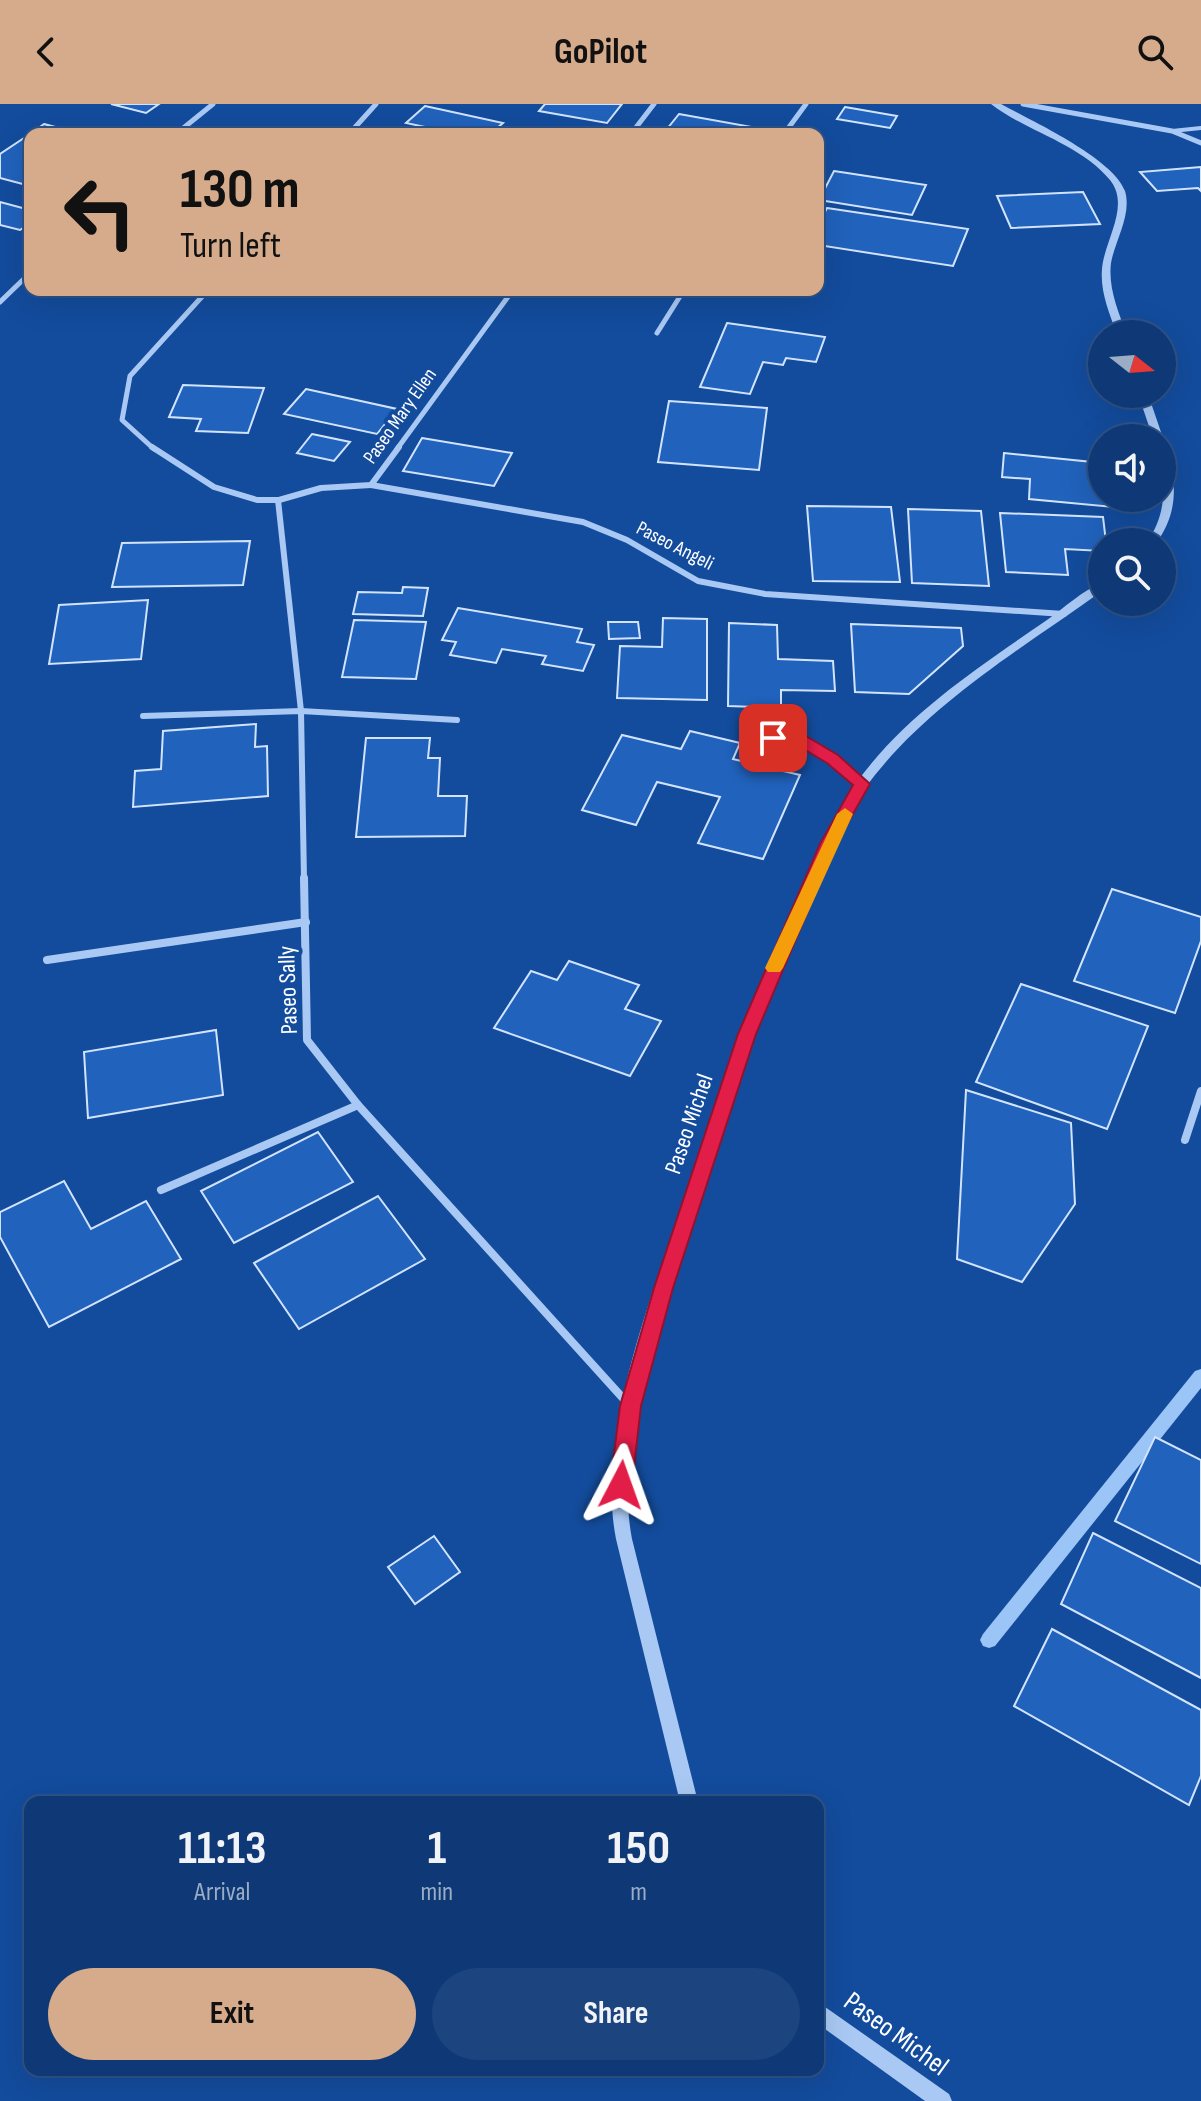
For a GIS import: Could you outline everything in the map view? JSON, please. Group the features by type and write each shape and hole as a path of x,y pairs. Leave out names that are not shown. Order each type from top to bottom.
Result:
{"street":[{"path":"183,128 213,104"},
{"path":"354,128 376,104"},
{"path":"636,128 654,104"},
{"path":"788,128 806,104"},
{"path":"995,104 1083,155 1110,175 1120,190 1121,209 1106,265 1107,284 1118,320"},
{"path":"1023,104 1172,131 1201,143"},
{"path":"0,302 24,279"},
{"path":"203,296 130,376 122,420 154,450 198,481 243,495 278,500"},
{"name":"Paseo Mary Ellen","path":"278,500 319,488 371,485 509,296"},
{"path":"657,333 680,296"},
{"name":"Paseo Angeli","path":"371,485 583,522 627,540 698,581 765,594 1064,614"},
{"name":"Paseo Sally","path":"278,500 301,711 307,1040 358,1105 631,1406"},
{"name":"Paseo Michel","path":"687,1796 642,1618 620,1514 622,1456 631,1406 672,1259 747,1034 828,844 862,784 905,737 961,689 1088,596"},
{"path":"143,716 301,711 457,720"},
{"path":"47,960 306,922"},
{"path":"1185,1140 1201,1091"},
{"path":"161,1190 358,1105"},
{"name":"Paseo Michel","path":"824,2016 942,2101"}],"lane":[{"path":"1172,131 1201,128"},
{"path":"746,737 799,739 832,759 862,784"}],"building":[{"path":"111,104 159,104 146,113"},
{"path":"545,104 622,104 607,123 539,111"},
{"path":"425,106 503,123 497,128 430,128 406,123"},
{"path":"845,107 897,116 890,128 837,119"},
{"path":"679,114 757,128 668,128"},
{"path":"44,124 59,128 38,128"},
{"path":"24,138 24,184 0,178 0,154"},
{"path":"1201,167 1201,191 1198,188 1157,191 1140,172"},
{"path":"834,171 926,185 912,215 824,201 824,190"},
{"path":"1083,192 1100,224 1011,228 997,196"},
{"path":"0,202 24,208 24,227 20,230 0,225"},
{"path":"827,208 968,229 953,266 824,246 824,214"},
{"path":"727,323 825,337 816,362 786,358 783,365 763,362 750,394 700,387"},
{"path":"183,385 264,388 248,433 196,431 201,419 169,417"},
{"path":"306,389 397,409 377,434 284,414"},
{"path":"669,401 767,408 759,470 658,462"},
{"path":"312,434 350,442 334,461 297,453"},
{"path":"422,438 512,453 494,486 403,471"},
{"path":"1004,453 1088,462 1088,505 1029,499 1030,479 1002,477"},
{"path":"807,506 891,507 900,582 813,581"},
{"path":"908,509 981,511 989,586 912,583"},
{"path":"1000,513 1103,517 1104,528 1088,528 1088,550 1065,549 1068,575 1006,572"},
{"path":"250,541 243,585 112,587 122,543"},
{"path":"403,587 428,588 423,616 353,614 358,592 402,593"},
{"path":"148,600 141,659 49,664 59,605"},
{"path":"458,608 582,629 577,642 594,645 583,671 542,664 546,656 502,649 496,663 450,655 456,642 442,640"},
{"path":"663,618 707,619 707,700 617,698 620,646 662,647"},
{"path":"354,620 426,622 416,679 342,677"},
{"path":"608,622 638,622 640,638 609,639"},
{"path":"729,623 777,625 778,659 833,661 835,691 781,690 781,708 728,706"},
{"path":"851,624 961,628 963,646 909,694 855,692"},
{"path":"256,724 255,747 267,746 268,796 133,807 135,771 161,769 163,731"},
{"path":"690,731 740,743 733,759 800,775 763,859 698,843 720,797 657,782 636,825 582,810 622,735 681,749"},
{"path":"366,738 430,738 428,758 440,758 438,796 467,796 465,836 356,837"},
{"path":"1112,889 1201,917 1201,941 1175,1013 1074,981"},
{"path":"569,961 639,985 625,1009 661,1021 630,1076 494,1028 531,971 557,980"},
{"path":"1021,984 1148,1026 1107,1129 976,1082"},
{"path":"216,1030 223,1095 88,1118 84,1052"},
{"path":"966,1090 1071,1123 1075,1204 1022,1282 957,1259"},
{"path":"318,1132 353,1182 234,1243 201,1191"},
{"path":"64,1181 91,1229 146,1201 181,1259 49,1327 0,1237 0,1212"},
{"path":"378,1196 425,1259 299,1329 254,1263"},
{"path":"1155,1437 1201,1460 1201,1564 1115,1521"},
{"path":"1093,1533 1201,1588 1201,1678 1061,1604"},
{"path":"434,1536 460,1572 415,1604 388,1567"},
{"path":"1052,1629 1201,1710 1201,1776 1189,1805 1014,1706"}],"waterway":[{"path":"989,1640 1201,1376"}],"slow traffic":[{"path":"774,968 828,844 845,814"}],"route":[{"path":"621,1485 622,1456 631,1406 663,1288 747,1034 828,844 862,784 832,759 799,739 773,738"}]}
